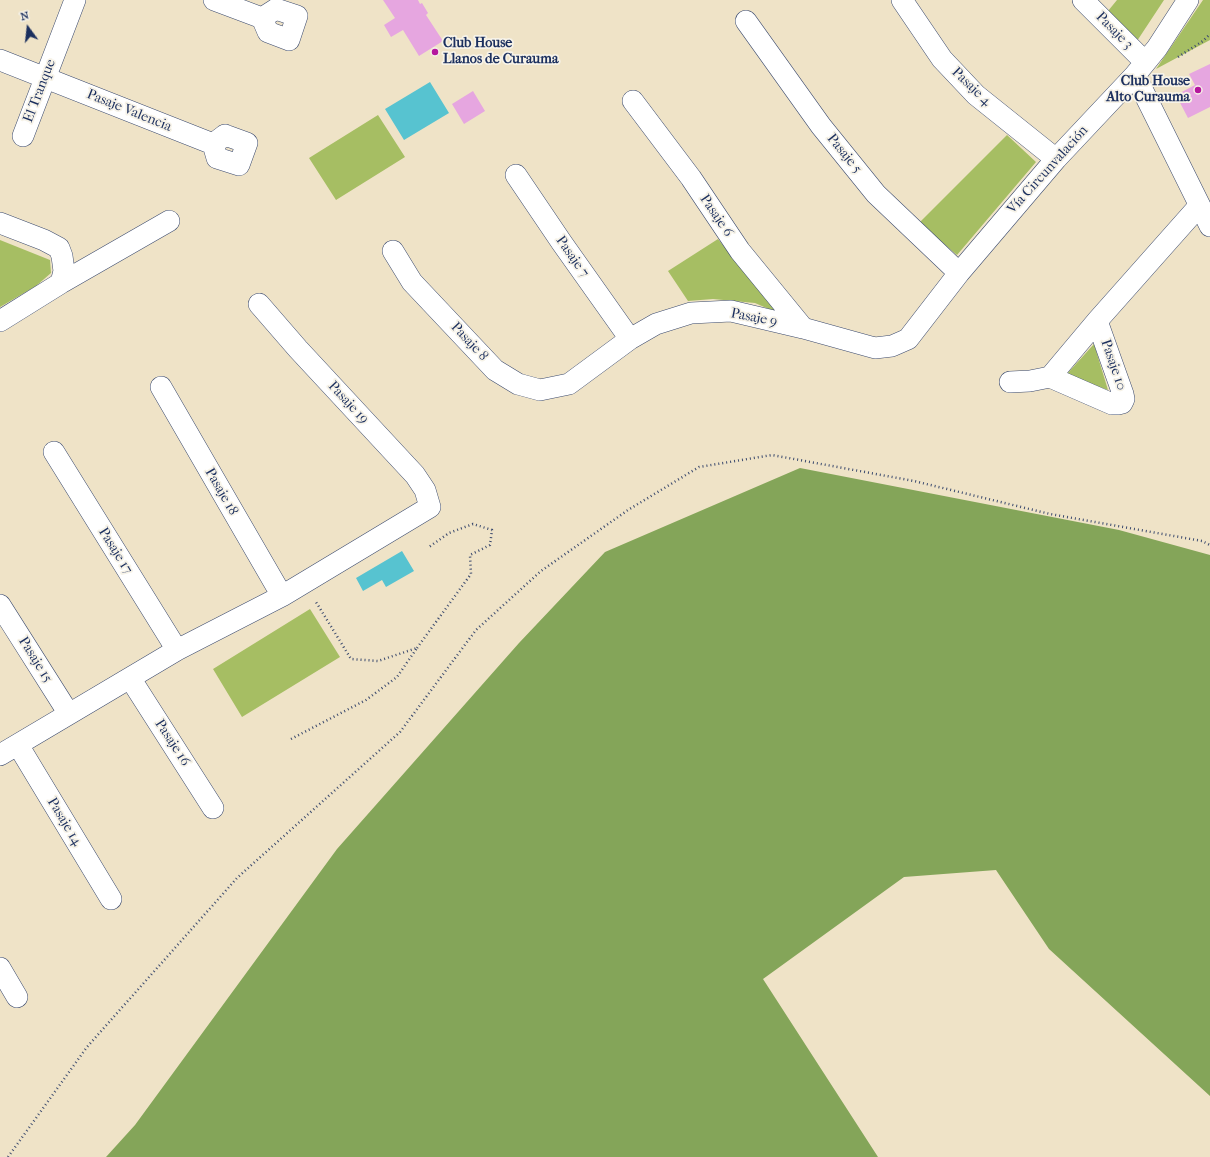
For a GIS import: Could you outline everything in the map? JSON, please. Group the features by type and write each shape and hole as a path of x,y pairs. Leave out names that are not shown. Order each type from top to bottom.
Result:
{"street":[{"name":"El Tranque","path":"23,136 75,0"},
{"path":"214,0 262,18"},
{"name":"Pasaje 4","path":"902,0 942,59 976,95 1056,159"},
{"name":"Pasaje 3","path":"1083,0 1140,69"},
{"name":"Vía Circunvalación","path":"908,339 959,272 1056,159 1140,69 1157,48 1188,0"},
{"name":"Pasaje 5","path":"746,21 821,126 876,194 959,272"},
{"name":"Pasaje Valencia","path":"0,60 213,144"},
{"path":"1140,69 1199,206 1210,226"},
{"name":"Pasaje 6","path":"633,101 691,178 740,252 803,328"},
{"name":"Pasaje 7","path":"516,175 630,339"},
{"name":"Pasaje 10","path":"1097,321 1123,394 1124,399 1122,403 1112,404 1050,377 1097,321 1199,206"},
{"path":"0,321 61,283 169,221"},
{"path":"0,223 44,240 59,248 62,256 64,271 61,283"},
{"name":"Pasaje 8","path":"393,251 412,282 495,370 518,384 540,390 569,384"},
{"name":"Pasaje 19","path":"259,304 298,349 415,475 425,490 430,507 304,583"},
{"name":"Pasaje 9","path":"569,384 630,339 656,324 691,313 731,311 803,328 875,348 892,346 908,339"},
{"path":"1010,382 1030,381 1050,377"},
{"name":"Pasaje 18","path":"161,387 282,596"},
{"name":"Pasaje 17","path":"54,452 176,650"},
{"path":"0,755 176,650 282,596 304,583"},
{"name":"Pasaje 15","path":"0,605 69,714"},
{"name":"Pasaje 16","path":"130,678 213,808"},
{"name":"Pasaje 14","path":"18,745 111,898"},
{"path":"0,968 17,997"}],"path":[{"path":"8,1157 92,1041 237,878 400,732 476,630 541,571 628,510 699,466 772,455 914,482 1050,514 1202,541 1210,545"},
{"path":"291,740 366,700 397,677 471,574 470,554 490,545 492,530 474,524 449,533 429,547"},
{"path":"304,583 351,659 378,661 417,648"}],"green space":[{"path":"1117,0 1164,0 1137,41 1108,11"},
{"path":"1203,0 1210,0 1210,40 1156,69"},
{"path":"378,115 405,157 336,200 309,158"},
{"path":"1007,135 1036,162 957,255 919,223"},
{"path":"718,239 778,313 755,303 713,299 688,301 668,271"},
{"path":"0,240 50,260 51,273 36,286 0,307"},
{"path":"1094,344 1108,390 1066,375"},
{"path":"800,468 1119,530 1210,555 1210,1096 1049,949 996,870 904,877 763,979 878,1157 106,1157 135,1125 337,849 519,643 605,552"},
{"path":"310,609 340,657 242,717 213,669"}],"water":[{"path":"430,82 449,113 404,140 385,109"},
{"path":"402,551 414,571 386,587 382,580 363,591 356,578"}],"building":[{"path":"383,0 418,0 420,4 422,3 428,13 426,15 443,41 419,56 403,30 391,37 384,25 395,18"},
{"name":"Club House Alto Curauma","path":"1210,64 1210,107 1188,118 1176,95 1195,85 1189,74"},
{"path":"473,91 485,111 464,124 452,104"}],"place":[{"name":"Club House Llanos de Curauma","path":"435,52"},
{"name":"Club House Alto Curauma","path":"1198,90"}]}
